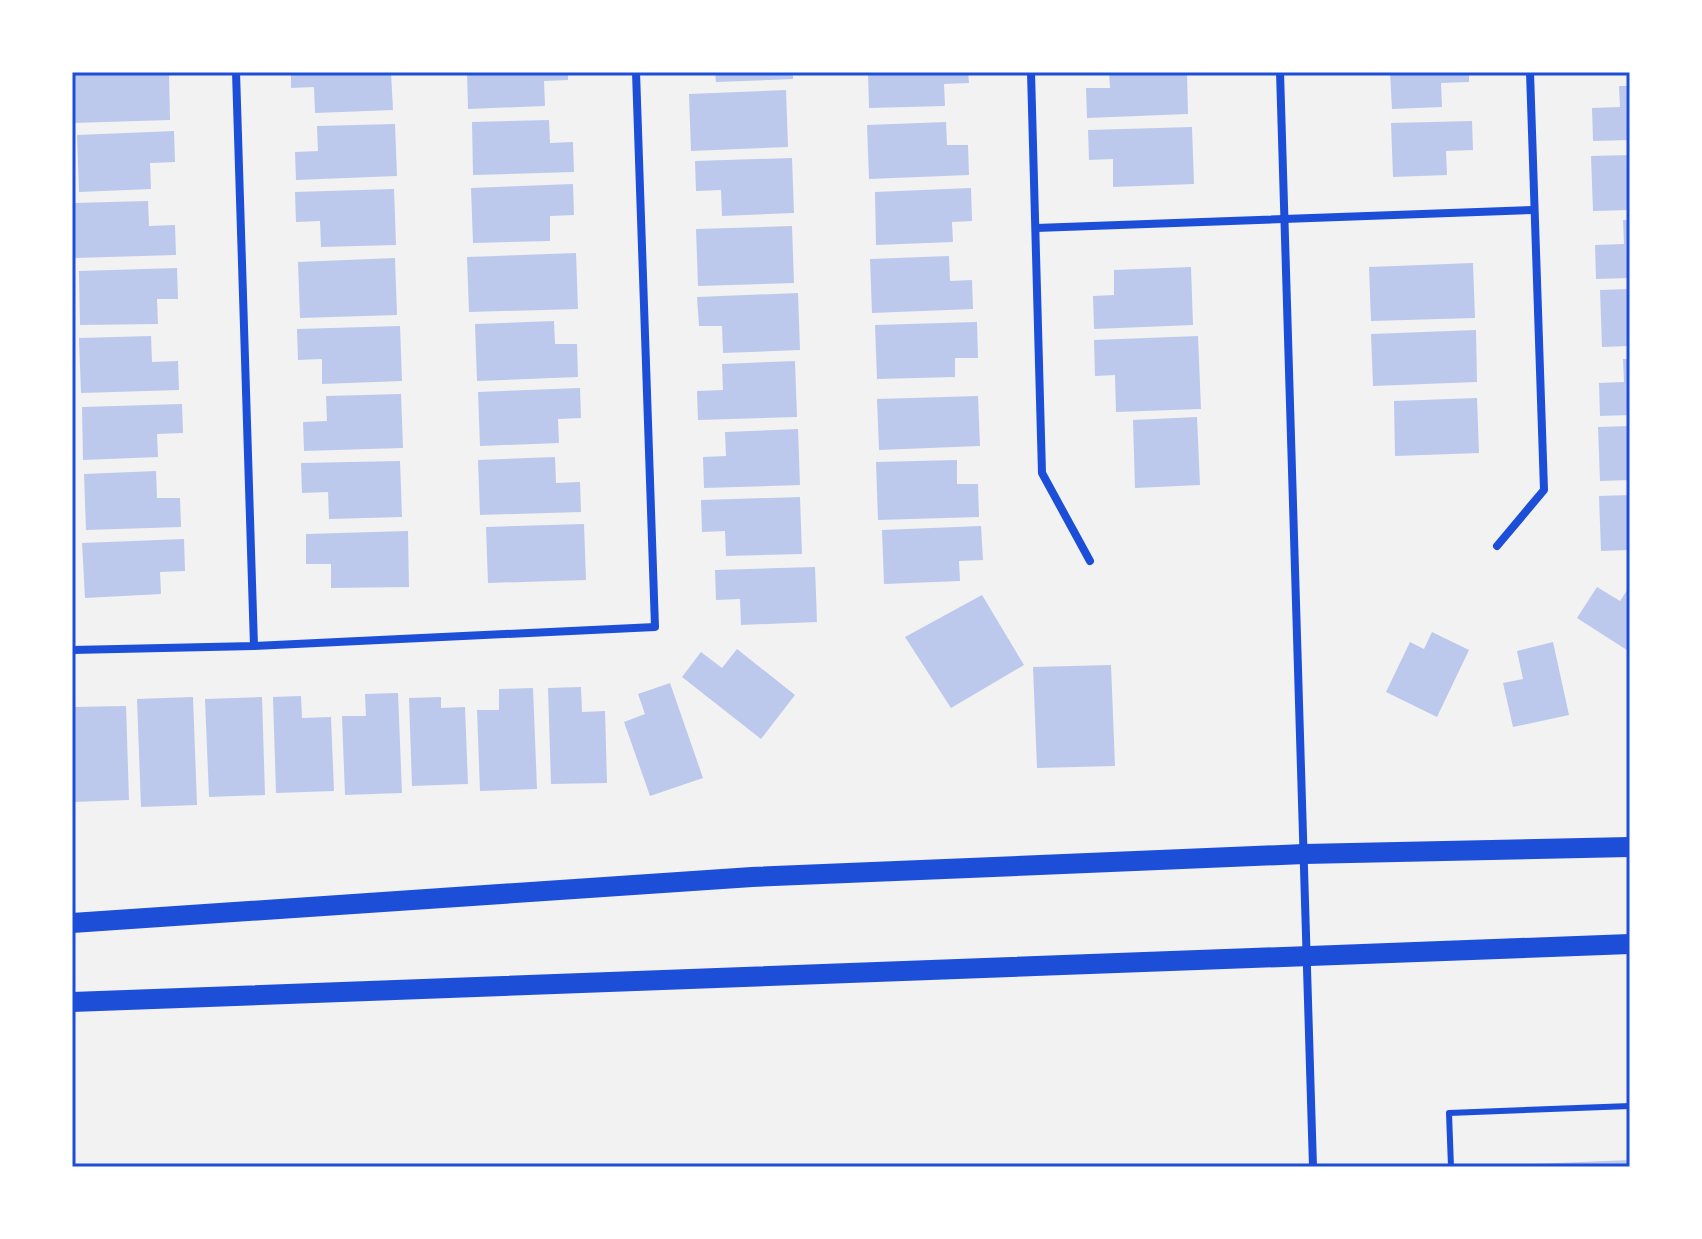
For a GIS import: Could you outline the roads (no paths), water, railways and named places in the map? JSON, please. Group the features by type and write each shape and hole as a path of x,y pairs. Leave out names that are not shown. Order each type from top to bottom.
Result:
{"main road":[{"path":"72,923 752,877 1304,854 1630,847"},
{"path":"72,1002 1630,944"}],"street":[{"path":"236,72 254,646"},
{"path":"72,650 254,646 655,627 636,72"},
{"path":"1031,72 1042,473 1090,561"},
{"path":"1280,72 1282,219 1313,1167"},
{"path":"1497,546 1544,490 1530,72"},
{"path":"1036,228 1534,210"}],"lane":[{"path":"1451,1167 1449,1113 1630,1106"}]}
